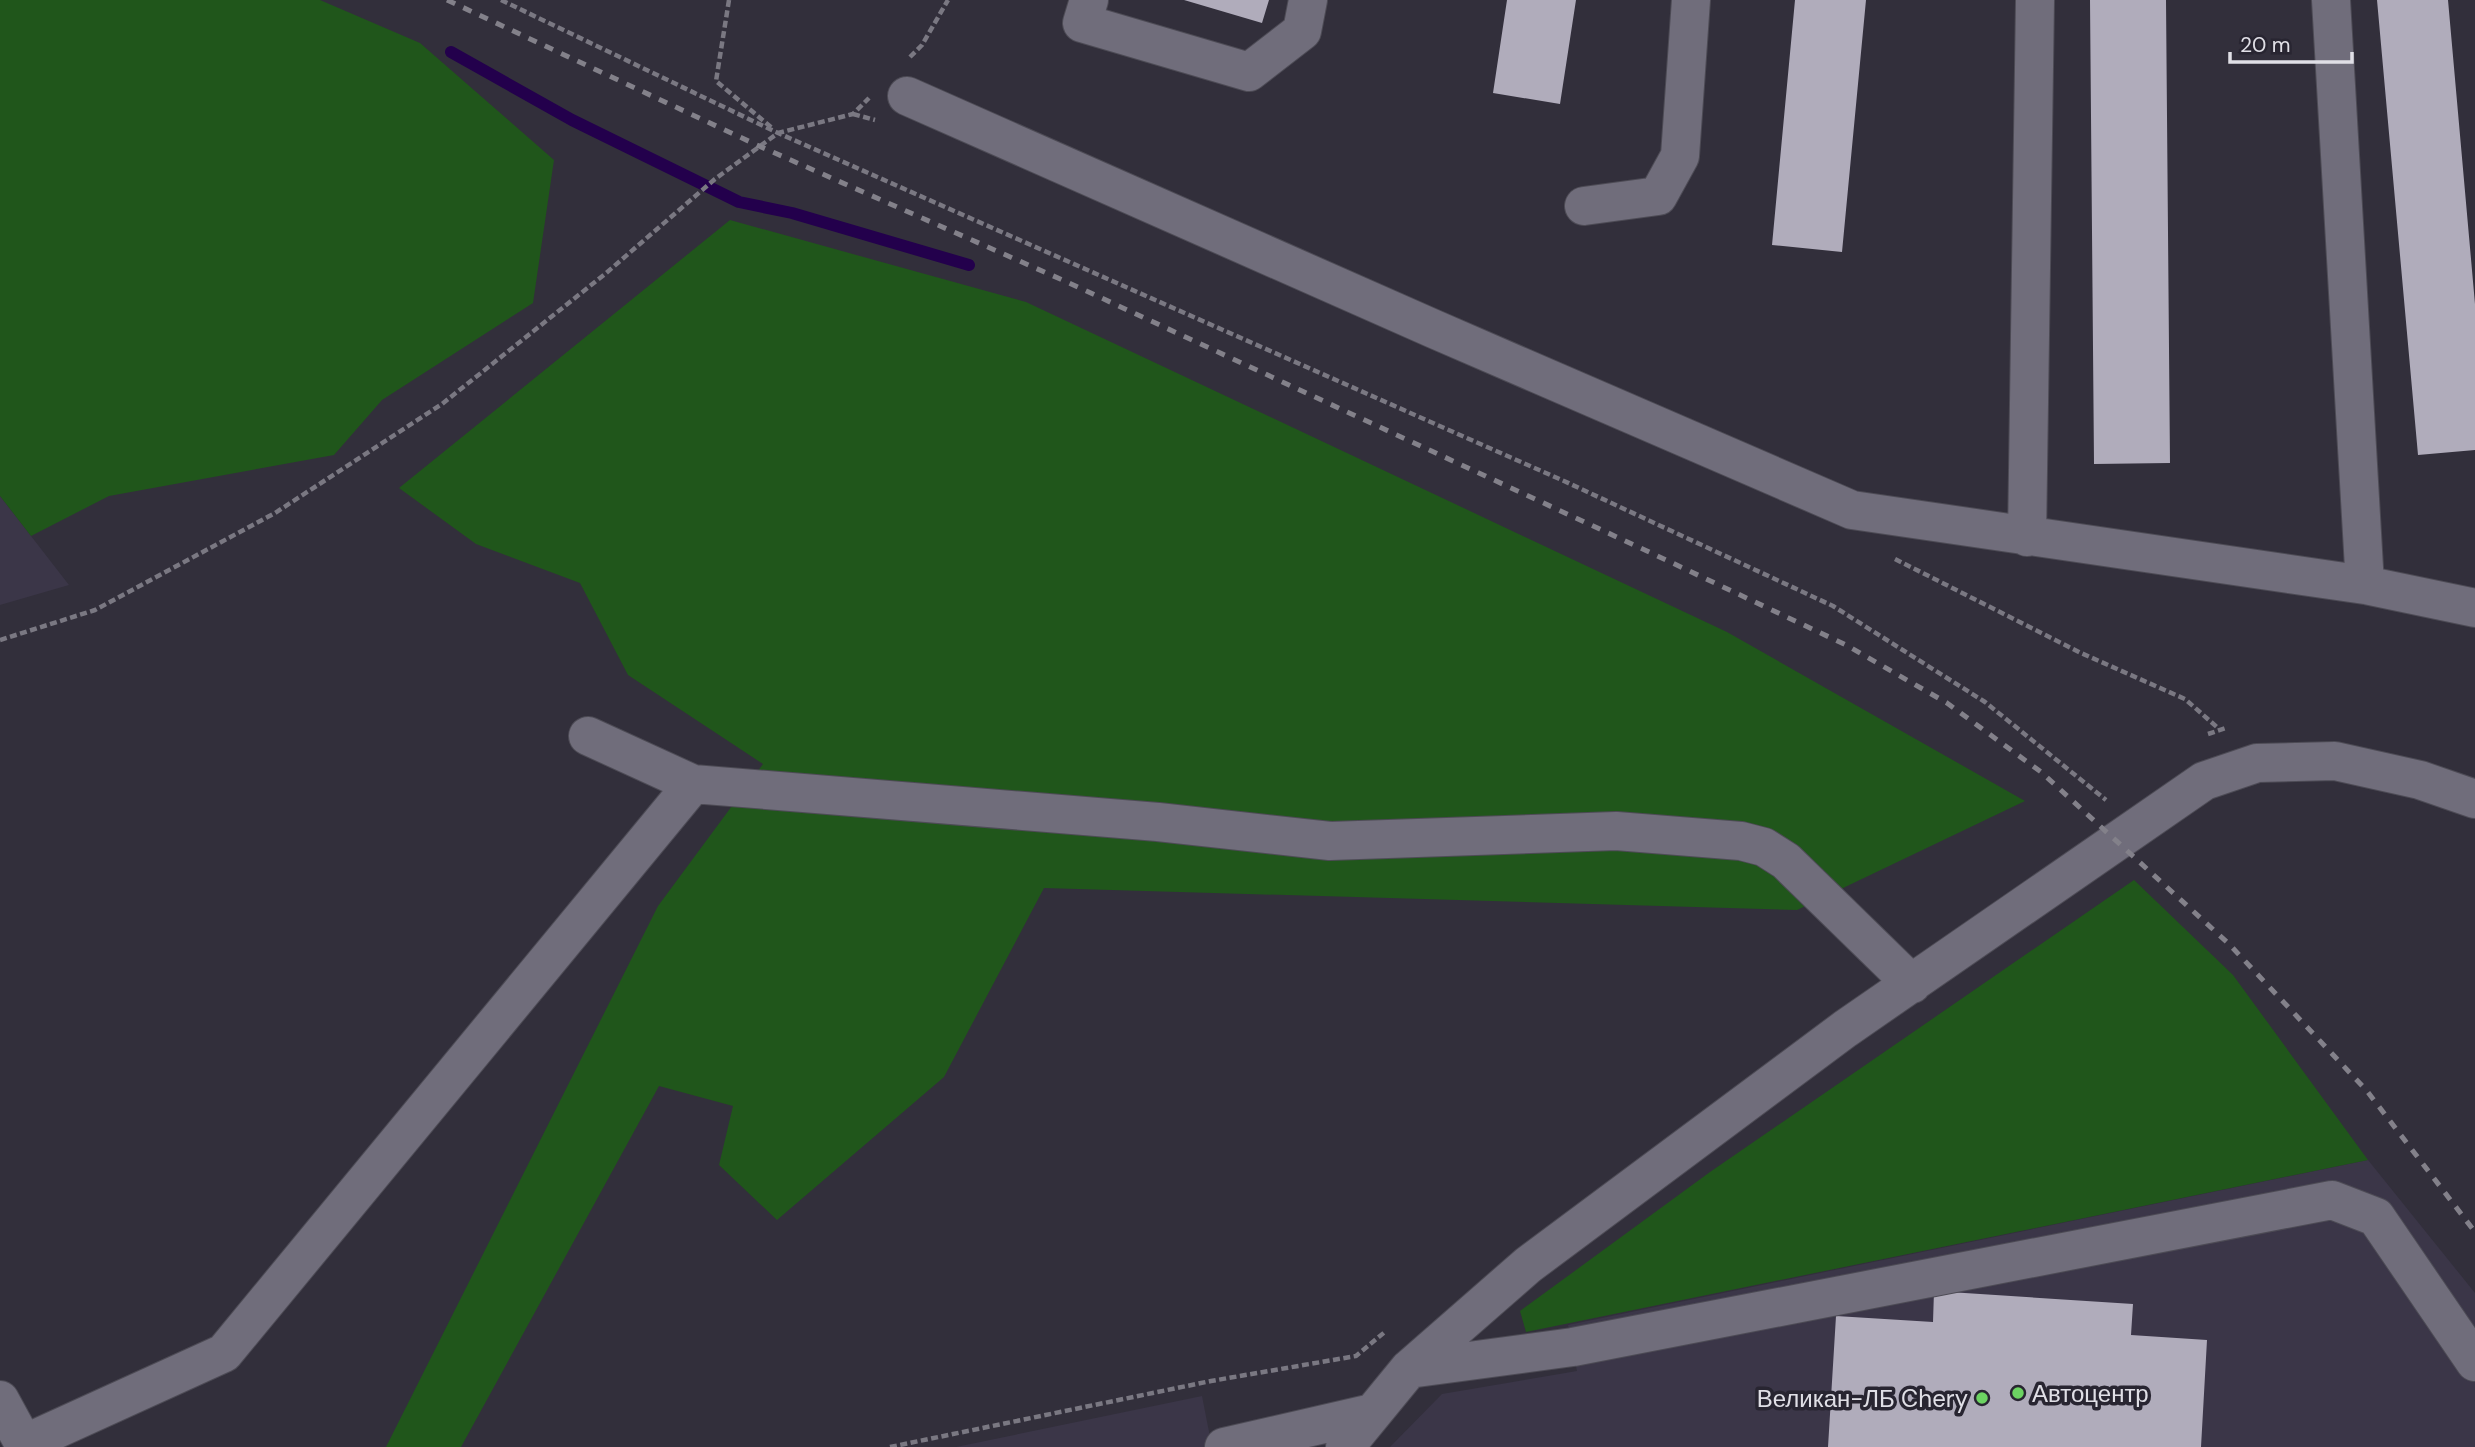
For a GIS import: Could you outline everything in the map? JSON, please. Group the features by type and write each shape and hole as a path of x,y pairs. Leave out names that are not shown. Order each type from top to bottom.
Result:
{"street":[{"path":"1088,0 1082,23 1249,72 1302,31 1308,0"},
{"path":"1584,206 1658,196 1680,156 1691,0"},
{"path":"2026,537 2035,0"},
{"path":"2331,0 2365,586"},
{"path":"907,96 1852,510 2365,586 2475,608"},
{"path":"588,736 693,784 1132,820 1330,841 1616,831 1741,842 1764,847 1786,861 1912,984"},
{"path":"1345,1447 1409,1369 1528,1265 1845,1029 2204,781 2257,763 2335,761 2420,780 2475,799"},
{"path":"0,1400 24,1444 224,1353 693,784"},
{"path":"1409,1369 1573,1346 2332,1200 2376,1217 2475,1362"},
{"path":"1224,1447 1372,1413"}],"path":[{"path":"501,0 778,133 1564,481 1833,606 1985,702 2107,801"},
{"path":"729,0 716,81 778,133"},
{"path":"0,640 95,610 275,513 442,404 605,274 715,179 778,133"},
{"path":"890,1447 1211,1381 1356,1356 1378,1338"}],"shaded area":[{"path":"0,496 69,585 0,605"},
{"path":"2368,1160 2475,1293 2475,1447 1390,1447 1442,1394 1577,1371 1568,1325"},
{"path":"1202,1396 1212,1447 956,1447"}],"green space":[{"path":"0,0 320,0 420,43 554,160 533,303 382,400 334,455 109,496 31,536 0,496"},
{"path":"730,220 1026,302 1727,632 2025,801 1797,910 1044,888 944,1077 777,1220 719,1165 733,1106 659,1086 461,1447 386,1447 658,906 763,764 628,675 580,583 476,544 399,488"},
{"path":"2134,880 2233,975 2368,1160 1526,1332 1520,1311 1710,1172"}],"building":[{"path":"1184,0 1269,0 1262,23"},
{"path":"1507,0 1576,0 1560,104 1493,93"},
{"path":"1795,0 1866,0 1842,252 1772,245"},
{"path":"2090,0 2166,0 2170,463 2094,464"},
{"path":"2377,0 2448,0 2475,304 2475,450 2418,455"},
{"name":"Автоцентр","path":"1934,1291 2133,1304 2131,1335 2207,1340 2201,1447 1828,1447 1836,1316 1933,1322"}],"waterway":[{"path":"451,52 572,120 739,202 792,213 969,265"}],"railway":[{"path":"447,0 759,146 1067,282 1647,551 1846,645 1947,703 2041,772 2229,944 2367,1091 2475,1232"}],"place":[{"name":"Автоцентр","path":"2018,1393"},
{"name":"Великан-ЛБ Chery","path":"1982,1398"}]}
